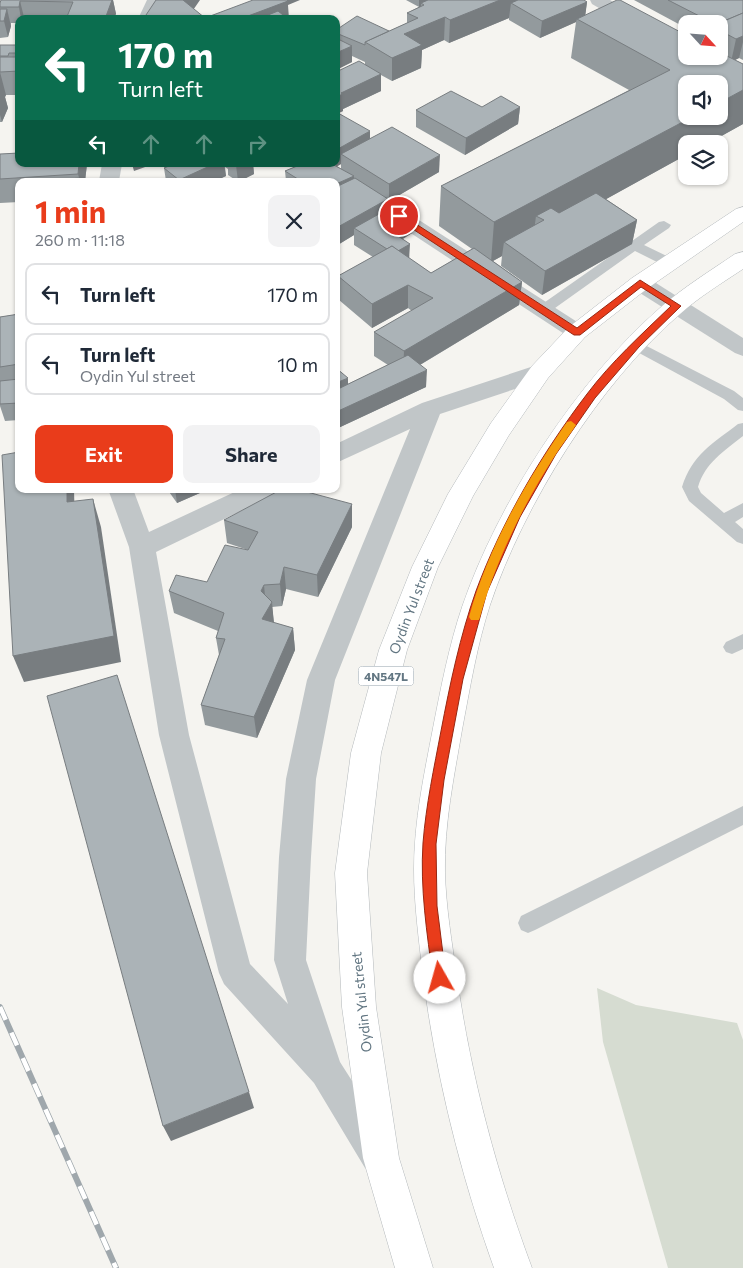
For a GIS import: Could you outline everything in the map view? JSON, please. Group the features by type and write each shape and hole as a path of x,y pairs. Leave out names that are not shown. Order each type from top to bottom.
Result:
{"main road":[{"name":"Oydin Yul street","path":"414,1268 380,1158 359,1007 351,873 366,753 393,650 425,567 461,494 500,430 540,372 577,332 640,283 743,212"},
{"path":"513,1268 502,1239 465,1112 442,996 431,906 430,844 438,780 457,679 482,592 515,516 552,452 591,395 635,345 676,306 743,259"}],"street":[{"path":"149,15 155,0"},
{"path":"598,0 678,45"},
{"path":"324,167 577,332"},
{"path":"640,283 742,347"},
{"path":"340,452 430,409 540,372"},
{"path":"326,1071 290,960 294,857 301,779 321,680 430,409"},
{"path":"122,493 142,547 174,735 236,973 326,1071 380,1158"},
{"path":"142,547 255,493"}],"lane":[{"path":"543,310 664,225"},
{"path":"635,246 670,263"},
{"path":"635,345 729,395 743,406"},
{"path":"743,428 705,460 695,471 690,487 695,497 743,538"},
{"path":"723,521 743,509"},
{"path":"528,923 743,815"}],"shaded area":[{"path":"597,988 636,1005 737,1023 743,1040 743,1268 668,1268 603,1042"}],"building":[{"path":"1,0 112,0 106,15 68,15 73,2 20,1 19,7 0,7"},
{"path":"156,0 183,0 201,15 146,15"},
{"path":"253,0 288,1 251,15 213,15"},
{"path":"428,0 500,0 450,20 445,17 404,34 422,45 392,58 365,42 418,18 407,13 424,5 421,3"},
{"path":"518,0 584,0 587,2 542,21 511,3"},
{"path":"620,0 678,31 678,65 728,65 728,56 743,64 743,90 728,98 728,75 678,75 678,124 494,222 441,186 670,70 577,19"},
{"path":"668,0 743,0 743,13 728,19 728,15 697,15"},
{"path":"0,9 7,9 4,21 0,21"},
{"path":"278,11 283,15 268,15"},
{"path":"743,13 743,36 736,39 728,35 728,19"},
{"path":"357,16 389,31 365,42 365,45 340,35 340,27"},
{"path":"340,40 352,46 340,51"},
{"path":"0,45 15,45 15,53 9,53 8,56 0,56"},
{"path":"0,57 15,57 15,71 0,72"},
{"path":"359,61 381,74 341,93 343,94 340,95 340,70"},
{"path":"451,91 482,107 501,96 520,107 466,138 416,110"},
{"path":"340,114 370,131 340,148"},
{"path":"392,127 440,155 389,184 341,154"},
{"path":"15,153 15,167 79,167 78,174 0,179 0,154"},
{"path":"207,167 183,178 176,178 164,168"},
{"path":"295,167 338,167 354,176 340,182 340,178 296,178 285,171"},
{"path":"355,178 388,199 340,226 340,185"},
{"path":"596,193 637,220 545,271 504,242 544,220 536,216 551,208 559,213"},
{"path":"395,205 413,216 389,230 410,244 398,251 392,246 387,249 354,228"},
{"path":"392,246 431,273 474,248 522,282 404,351 374,332 433,298 408,285 372,304 340,278 340,275"},
{"path":"15,315 15,365 0,367 0,317"},
{"path":"408,355 427,370 340,410 340,388"},
{"path":"340,371 348,378 340,381"},
{"path":"15,379 15,403 0,404 0,381"},
{"path":"15,453 15,493 67,493 67,502 93,499 114,636 13,656 2,455"},
{"path":"275,493 311,493 352,504 317,575 284,567 280,584 264,585 261,591 272,602 262,619 293,628 254,717 201,705 225,639 216,638 224,613 169,591 176,575 207,582 225,545 248,550 258,532 224,520"},
{"path":"117,675 249,1092 163,1126 47,696"}],"railway":[{"path":"0,1007 116,1268"}],"slow traffic":[{"path":"475,617 482,592 515,516 552,452 571,425"}],"route":[{"path":"399,216 577,332 640,283 676,306 635,345 591,395 552,452 515,516 482,592 457,679 438,780 430,844 431,906 440,978"}]}
